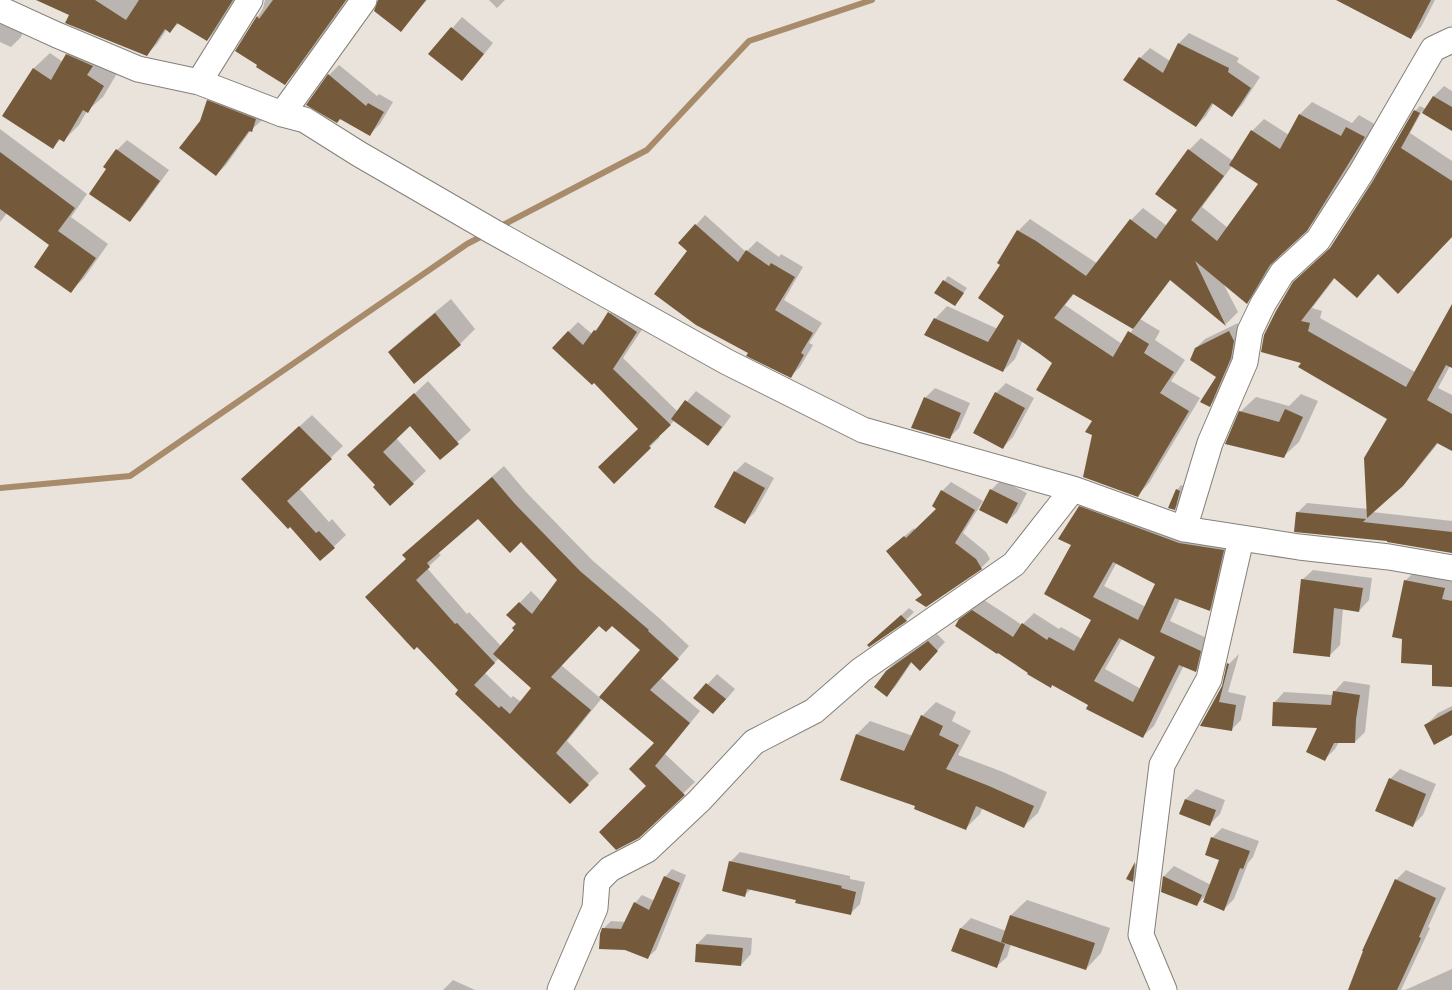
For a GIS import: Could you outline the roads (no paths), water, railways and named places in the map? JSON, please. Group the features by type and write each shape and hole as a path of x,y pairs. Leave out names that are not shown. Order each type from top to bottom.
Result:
{"street":[{"path":"199,82 250,0"},
{"path":"282,114 364,0"},
{"path":"0,9 138,69 199,82 282,114 305,120 359,154 492,231 727,362 863,430 1073,488 1184,529 1299,547 1389,557 1452,568"},
{"path":"1184,529 1210,443 1246,362 1250,331 1263,304 1282,273 1318,240 1361,173 1433,49 1452,40"},
{"path":"560,990 595,908 596,882 610,869 647,850 699,801 754,742 814,711 861,670 1014,564 1073,488"},
{"path":"1164,990 1141,935 1162,765 1209,679 1241,539"}],"waterway":[{"path":"499,227 647,150 749,41 872,0"},
{"path":"0,488 130,476 467,244 486,234"}]}
